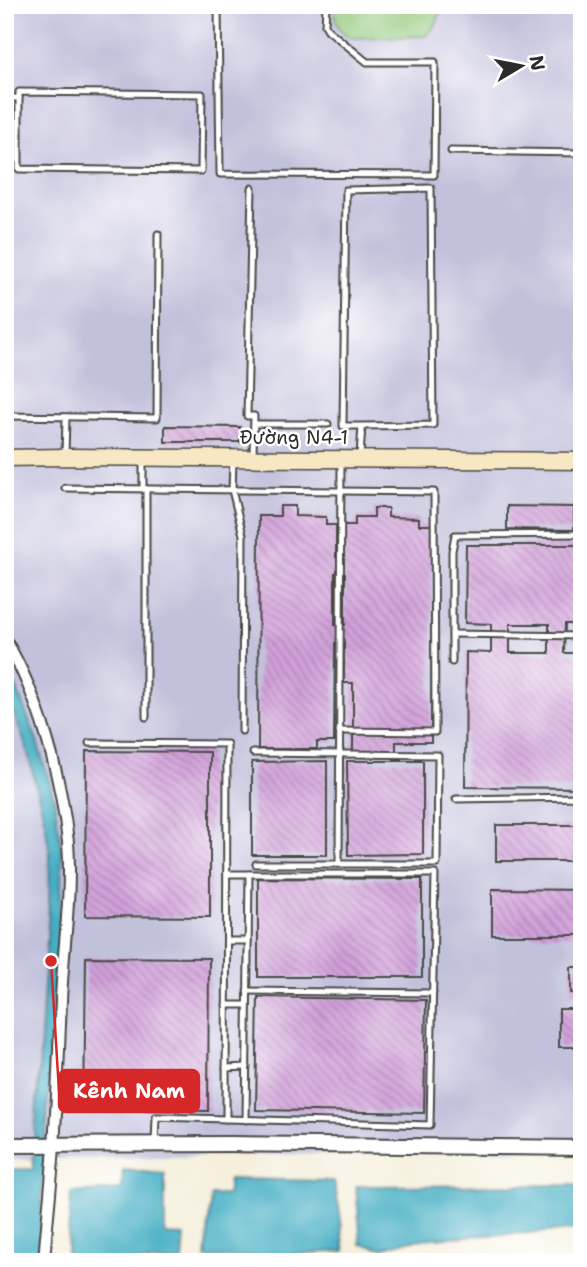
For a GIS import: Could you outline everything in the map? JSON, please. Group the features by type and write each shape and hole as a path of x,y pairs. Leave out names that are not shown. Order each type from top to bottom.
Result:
{"main road":[{"name":"Đường N4-1","path":"5,458 582,461"}],"street":[{"path":"5,639 31,692 48,743 60,788 68,843 68,893 54,1145 44,1262"},
{"path":"5,1145 231,1143 582,1148"}],"lane":[{"path":"218,5 220,174 434,175 435,62 367,62 328,30 326,5"},
{"path":"19,92 202,94 201,171 19,169 19,98 19,92"},
{"path":"5,97 19,98"},
{"path":"451,151 582,153"},
{"path":"252,188 247,416 254,416 253,458"},
{"path":"431,188 433,425 362,426 343,426 346,190 431,188"},
{"path":"5,416 157,418 158,234"},
{"path":"65,417 65,457"},
{"path":"254,424 328,424"},
{"path":"360,459 362,426"},
{"path":"143,457 146,717"},
{"path":"233,458 232,490 243,535 242,731"},
{"path":"339,864 341,459"},
{"path":"65,488 433,492 435,732 339,731"},
{"path":"452,662 452,551 455,535 582,534"},
{"path":"452,635 582,636"},
{"path":"89,743 227,744 226,1119"},
{"path":"253,753 438,755 436,864 256,864"},
{"path":"456,799 582,797"},
{"path":"155,1144 156,1117 430,1125 435,874 227,874"},
{"path":"246,1119 249,874"},
{"path":"227,941 248,941"},
{"path":"247,991 433,993"},
{"path":"226,1005 247,1005"},
{"path":"226,1068 247,1068"}],"shaded area":[{"path":"5,5 582,5 582,1149 5,1160"}],"green space":[{"path":"335,5 440,5 440,10 437,23 425,36 353,38 344,33 338,25"}],"water":[{"path":"5,659 36,738 54,798 62,852 38,1262 5,1262 5,1169 33,1169 50,854 26,746 5,691"},
{"path":"123,1170 165,1174 165,1235 185,1236 183,1262 66,1262 71,1193 122,1190"},
{"path":"229,1179 334,1181 345,1251 206,1258 211,1195 227,1195"},
{"path":"582,1185 582,1230 433,1238 406,1241 383,1248 361,1244 356,1186"}],"building":[{"path":"165,426 240,427 240,442 165,442"},
{"path":"280,506 295,506 295,516 326,517 326,525 336,525 336,557 344,557 344,525 355,525 355,517 374,517 374,508 388,508 388,517 419,518 419,525 432,525 431,742 396,742 396,752 353,751 353,683 344,683 344,643 335,643 334,742 317,742 317,749 258,749 259,516 280,516","holes":["335,573 345,573 345,625 335,625"]},
{"path":"507,506 574,507 574,530 507,529"},
{"path":"466,545 582,545 582,624 565,624 564,653 582,653 582,788 465,787 466,652 491,653 491,624 465,623","holes":["510,624 549,624 549,653 510,653"]},
{"path":"86,751 210,752 210,917 85,916"},
{"path":"327,761 327,855 252,855 252,762"},
{"path":"347,761 423,761 423,854 348,855"},
{"path":"496,825 582,825 582,861 496,861"},
{"path":"258,878 422,879 422,977 258,977"},
{"path":"492,889 582,890 582,935 492,935"},
{"path":"86,957 209,958 208,1111 84,1109"},
{"path":"571,967 582,967 582,993 571,993"},
{"path":"258,997 426,1000 424,1113 256,1110"},
{"path":"559,1009 582,1009 582,1047 559,1047"}],"place":[{"name":"Kênh Nam","path":"51,961"}]}
